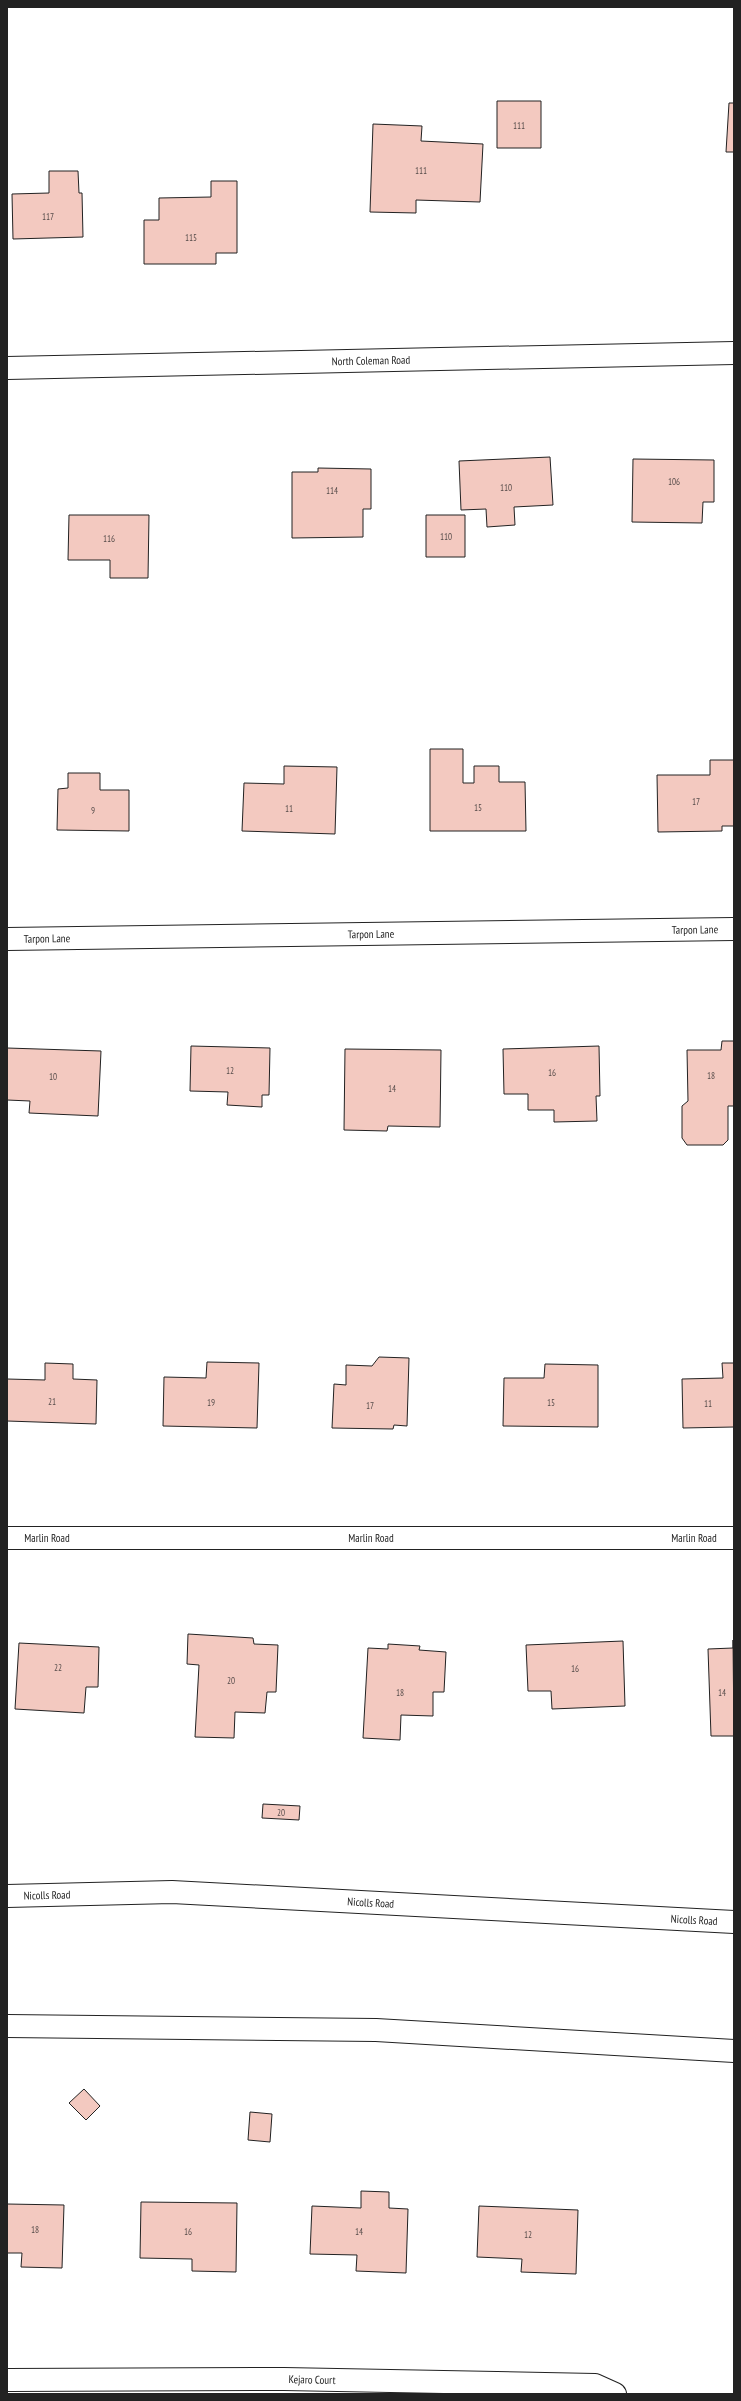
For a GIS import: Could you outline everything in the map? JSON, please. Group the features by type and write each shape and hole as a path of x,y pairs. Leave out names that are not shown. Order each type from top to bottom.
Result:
{"main road":[{"name":"North Coleman Road","path":"7,368 734,353"},
{"name":"Tarpon Lane","path":"7,939 734,929"},
{"name":"Marlin Road","path":"7,1538 734,1538"},
{"name":"Nicolls Road","path":"7,1896 172,1892 734,1922"},
{"path":"7,2026 376,2030 734,2051"},
{"name":"Kejaro Court","path":"7,2380 49,2387 284,2379 595,2385 615,2394"}],"building":[{"path":"497,101 541,101 541,148 497,148"},
{"path":"729,103 734,103 734,152 726,152"},
{"path":"373,124 422,126 421,141 483,144 480,202 416,200 416,213 370,212"},
{"path":"49,171 78,171 79,193 82,193 83,237 13,239 12,194 49,193"},
{"path":"211,181 237,181 237,253 216,253 216,264 144,264 144,220 159,220 159,198 211,197"},
{"path":"550,457 553,505 514,507 515,525 487,527 486,509 461,510 459,461"},
{"path":"633,459 714,460 714,502 703,502 702,523 632,522"},
{"path":"318,468 371,469 371,509 363,509 363,537 292,538 292,472 318,472"},
{"path":"69,515 149,515 148,578 110,578 110,560 68,560"},
{"path":"426,515 465,515 465,557 426,557"},
{"path":"430,749 463,749 463,783 474,783 474,766 499,766 499,782 525,782 526,831 430,831"},
{"path":"710,760 734,760 734,826 722,826 722,831 658,832 657,775 710,775"},
{"path":"284,766 337,767 335,834 242,831 244,783 284,784"},
{"path":"68,773 100,773 100,790 129,790 129,831 57,830 58,789 68,788"},
{"path":"722,1041 734,1041 734,1106 728,1106 728,1140 723,1145 687,1145 682,1138 682,1106 688,1101 687,1050 721,1050"},
{"path":"191,1046 270,1048 269,1095 262,1095 262,1107 227,1105 228,1092 190,1091"},
{"path":"599,1046 600,1096 596,1096 597,1121 554,1122 554,1110 528,1110 528,1094 504,1094 503,1049"},
{"path":"7,1048 101,1051 98,1116 29,1113 30,1101 7,1100"},
{"path":"345,1049 441,1050 440,1127 388,1126 387,1131 344,1130"},
{"path":"379,1357 409,1358 407,1426 394,1425 393,1429 332,1428 334,1384 346,1385 346,1365 372,1366"},
{"path":"207,1362 259,1363 257,1428 163,1426 164,1377 206,1378"},
{"path":"45,1363 73,1364 73,1379 97,1380 96,1424 7,1421 7,1379 45,1380"},
{"path":"722,1363 734,1363 734,1427 683,1428 682,1379 723,1378"},
{"path":"545,1364 598,1365 598,1427 503,1426 504,1378 544,1378"},
{"path":"188,1634 253,1638 254,1644 278,1645 276,1692 267,1692 265,1713 235,1712 234,1738 195,1737 199,1665 187,1664"},
{"path":"733,1640 734,1736 711,1736 708,1649 733,1648"},
{"path":"623,1641 625,1706 552,1709 551,1691 528,1691 526,1645"},
{"path":"19,1643 99,1647 98,1687 86,1687 84,1713 15,1709"},
{"path":"388,1644 420,1646 419,1650 446,1652 444,1692 433,1692 433,1716 401,1715 400,1740 363,1738 368,1648 388,1649"},
{"path":"263,1804 300,1806 299,1820 262,1818"},
{"path":"84,2089 100,2106 86,2120 69,2103"},
{"path":"250,2112 272,2114 270,2142 248,2140"},
{"path":"361,2191 389,2192 389,2208 408,2209 406,2273 356,2271 357,2255 310,2254 312,2206 361,2208"},
{"path":"141,2202 237,2203 236,2272 192,2271 192,2259 140,2258"},
{"path":"7,2204 64,2205 62,2268 21,2267 22,2253 7,2253"},
{"path":"479,2206 578,2210 576,2274 521,2272 522,2259 477,2257"}]}
